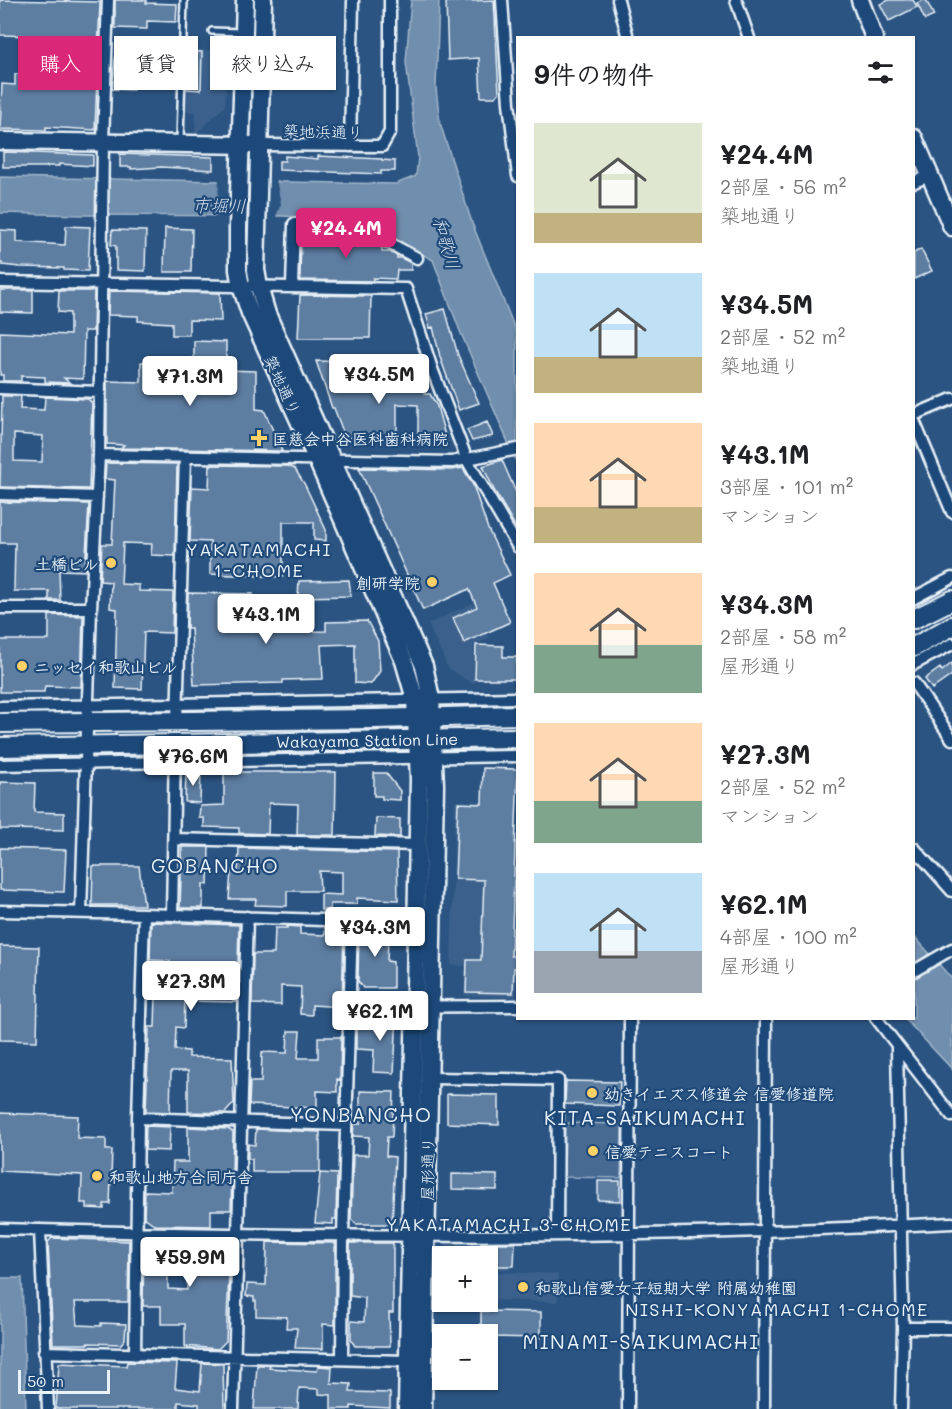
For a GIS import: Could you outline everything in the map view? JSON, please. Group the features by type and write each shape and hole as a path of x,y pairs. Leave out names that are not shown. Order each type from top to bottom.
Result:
{"main road":[{"path":"915,618 952,600"},
{"path":"915,646 952,626"},
{"name":"Wakayama Station Line","path":"0,723 88,713 177,712 424,718 516,715"},
{"name":"Wakayama Station Line","path":"0,747 87,755 426,748 516,738"}],"street":[{"path":"81,912 91,608 99,455 103,142 108,0"},
{"name":"築地通り","path":"245,0 238,270 250,313 324,460"},
{"name":"築地通り","path":"263,0 256,270 259,287 264,306 411,680 423,699 427,786"},
{"path":"350,146 353,0"},
{"name":"築地浜通り","path":"259,153 350,146 382,146 390,132 390,0"},
{"path":"502,0 516,147"},
{"path":"618,0 627,36"},
{"path":"736,0 748,36"},
{"path":"860,0 873,36"},
{"path":"0,141 180,144 259,153"},
{"path":"915,144 921,179 952,227"},
{"path":"292,286 294,224 357,226 417,258"},
{"path":"0,282 406,289 432,369 467,460 516,544"},
{"path":"0,388 100,392"},
{"path":"915,415 952,399"},
{"path":"915,423 952,512"},
{"path":"99,455 452,462 516,449"},
{"path":"185,457 177,712 423,699 516,698"},
{"path":"0,494 97,497"},
{"path":"915,597 952,578"},
{"path":"0,608 91,608"},
{"path":"915,663 952,644"},
{"path":"915,684 952,739"},
{"path":"0,707 88,713"},
{"path":"426,748 516,756"},
{"path":"172,915 175,753"},
{"path":"0,765 87,755"},
{"name":"屋形通り","path":"407,1409 408,1361 429,1078 416,923 418,845 427,786"},
{"name":"屋形通り","path":"423,1409 418,1237 427,786"},
{"path":"174,839 418,845"},
{"path":"915,849 952,891"},
{"path":"0,910 416,923"},
{"path":"135,1355 138,1118 144,914"},
{"path":"233,1409 247,918"},
{"path":"342,1359 343,1236 352,921"},
{"path":"915,970 952,949"},
{"path":"350,1007 516,1006"},
{"path":"628,1409 630,1020"},
{"path":"764,1409 766,1020"},
{"path":"877,1020 952,1116"},
{"path":"897,1048 902,1226 901,1409"},
{"path":"429,1078 558,1080 557,1235"},
{"path":"138,1118 346,1125"},
{"path":"0,1229 418,1237 765,1231 952,1223"},
{"path":"40,1230 48,1409"},
{"path":"903,1328 952,1328"},
{"path":"44,1352 408,1361"}],"lane":[{"path":"180,144 184,0"},
{"path":"212,31 244,32"}],"shaded area":[{"path":"198,50 210,51 210,90 226,90 225,106 195,135 196,112 184,112 185,90 198,90"},
{"path":"473,603 489,638 474,645 475,683 471,683 448,668 428,624"},
{"path":"455,801 516,802 516,997 464,996 465,966 451,965"},
{"name":"信愛テニスコート","path":"565,1123 622,1124 621,1178 564,1177"},
{"path":"511,1242 511,1269 498,1270 498,1246 446,1246 446,1243"},
{"name":"和歌山信愛女子短期大学 附属幼稚園","path":"498,1272 558,1274 558,1302 498,1300"}],"water":[{"path":"411,0 439,0 436,88 440,123 472,223 516,332 516,461 460,331 433,260 361,220 282,216 0,213 0,177 396,184 416,176 418,157 406,62"},
{"path":"915,937 952,979 952,1069 906,1020 915,1020"},
{"path":"0,1278 22,1278 26,1409 0,1409"}],"pier":[{"path":"219,178 276,179 281,204 275,219 217,219"}],"building":[{"path":"0,0 100,2 99,36 0,35"},
{"path":"115,0 146,0 146,3 177,4 176,22 147,21 147,29 115,28"},
{"path":"494,0 499,93 495,97 481,97 479,58 448,60 446,2"},
{"path":"889,0 913,0 917,7 889,21 880,4"},
{"path":"926,0 934,16 925,20 917,3"},
{"path":"198,52 202,52 201,90 198,90"},
{"path":"15,74 18,74 18,90 97,90 95,130 46,127 46,130 0,129 2,84 15,85"},
{"path":"3,152 93,155 93,166 59,164 59,166 47,167 3,167"},
{"path":"120,154 213,157 213,170 161,167 131,169 131,167 120,167"},
{"path":"285,156 318,159 318,156 382,159 395,161 395,171 381,171 381,174 279,170 279,161 285,161"},
{"path":"66,226 90,227 88,271 20,267 0,263 0,230 17,231 17,242 65,245"},
{"path":"165,228 192,229 191,272 164,272"},
{"path":"112,230 146,231 145,271 116,270 116,246 111,245"},
{"path":"301,233 355,233 382,248 382,252 390,252 397,258 411,263 411,270 397,270 396,279 300,280"},
{"path":"921,249 932,271 915,279 915,252"},
{"path":"0,290 33,290 33,313 0,312"},
{"path":"59,291 94,291 93,331 84,331 83,379 64,378 70,383 45,382 45,377 21,376 21,381 3,381 3,375 0,375 0,332 70,335 70,313 58,312"},
{"path":"109,291 220,293 221,321 189,320 189,335 172,335 172,323 138,321 138,316 108,315"},
{"path":"300,295 371,296 370,338 298,338"},
{"path":"445,309 458,355 479,403 459,410 440,357 433,327 430,328 426,314"},
{"path":"194,341 226,342 226,370 256,371 256,409 264,410 282,451 121,448 124,445 107,444 107,381 141,382 141,362 160,363 160,368 194,369"},
{"path":"316,361 351,362 352,384 385,385 385,378 425,380 425,394 430,394 437,406 447,443 418,442 418,405 397,404 397,439 345,437 334,408 332,408"},
{"path":"2,396 21,396 20,409 44,410 45,397 88,399 92,403 89,489 0,487","holes":["14,434 43,436 42,462 14,461"]},
{"path":"487,422 493,436 472,441 467,430"},
{"path":"502,460 516,492 516,528 494,490 483,466"},
{"path":"106,463 177,464 175,556 151,555 152,544 123,543 121,584 139,585 139,591 173,592 172,633 144,632 142,689 115,688 117,609 110,608 111,582 100,581 102,544 112,544 115,480 105,479"},
{"path":"210,465 288,466 295,469 326,530 326,541 314,540 314,522 283,522 283,577 210,574 210,542 190,541 192,487 209,488"},
{"path":"359,468 452,470 463,468 473,485 488,529 510,575 493,583 510,622 464,643 453,618 477,607 469,589 423,610"},
{"path":"0,502 89,504 85,571 59,570 60,600 49,600 49,591 14,591 15,543 0,543"},
{"path":"349,580 351,596 298,597 299,581"},
{"path":"188,593 253,594 252,614 277,615 276,632 326,631 326,622 367,621 378,641 380,671 371,684 355,683 355,644 321,645 323,679 283,680 283,683 194,685 191,628 187,628"},
{"path":"49,615 83,616 81,687 45,686 44,692 0,692 0,640 49,640"},
{"path":"476,645 503,646 503,657 516,657 516,679 475,679"},
{"path":"952,663 952,675 932,689 925,679 940,668 942,671"},
{"path":"483,768 516,769 511,956 516,956 516,968 514,968 513,993 466,992 467,960 481,960 484,880 455,879 458,803 482,804"},
{"path":"186,772 201,772 200,803 185,802"},
{"path":"224,772 336,772 335,835 297,835 298,804 269,803 268,834 239,833 239,828 204,827 204,818 199,818 200,806 224,805"},
{"path":"374,773 386,773 400,791 400,800 374,796"},
{"path":"0,782 35,783 34,812 64,813 64,830 0,829"},
{"path":"376,818 400,819 400,837 375,836"},
{"path":"182,847 209,847 208,885 203,884 203,908 180,908"},
{"path":"0,848 66,850 64,892 0,890"},
{"path":"239,848 397,852 398,900 357,898 357,904 330,904 330,910 321,910 321,894 342,895 342,872 319,871 320,891 287,891 287,906 255,905 256,899 229,899 231,870 238,870"},
{"path":"93,866 139,866 144,905 92,905"},
{"path":"151,922 239,925 237,1002 185,1001 184,1028 176,1027 175,1050 189,1051 189,1057 232,1058 234,1103 225,1113 188,1112 188,1071 171,1071 170,1112 146,1111 149,1027 155,1027 156,994 169,994 170,961 150,960"},
{"path":"287,926 300,927 300,934 325,935 325,927 344,928 342,1007 312,1005 312,1015 300,1014 301,987 281,986 281,1005 252,1004 253,954 274,954 275,928 287,928"},
{"path":"359,929 398,930 398,941 388,940 387,961 393,962 393,988 363,988 358,981"},
{"path":"0,946 39,947 37,1041 0,1040"},
{"path":"377,1014 397,1014 394,1073 373,1072 374,1050 356,1049 356,1027 377,1027"},
{"path":"288,1031 300,1031 298,1058 318,1058 318,1037 341,1037 340,1080 337,1079 337,1092 317,1091 317,1108 249,1105 250,1082 261,1082 262,1052 287,1053"},
{"name":"幼きイエズス修道会 信愛修道院","path":"566,1081 620,1082 619,1106 565,1104"},
{"path":"360,1091 394,1092 392,1137 387,1137 386,1156 395,1157 392,1224 356,1224 351,1219 353,1155 368,1155 369,1137 353,1136 354,1124 360,1124"},
{"path":"447,1094 499,1095 499,1125 447,1123"},
{"path":"0,1113 78,1116 77,1138 106,1139 106,1150 112,1150 110,1204 104,1204 104,1209 87,1208 87,1203 81,1203 82,1175 0,1171"},
{"path":"146,1126 170,1127 169,1151 145,1150"},
{"path":"188,1127 228,1129 233,1132 231,1210 211,1210 211,1226 155,1225 144,1217 145,1191 172,1192 173,1162 188,1162"},
{"path":"256,1129 320,1132 320,1172 252,1172 252,1159 248,1159 248,1144 255,1145"},
{"path":"320,1173 337,1174 336,1219 333,1219 333,1224 315,1223"},
{"path":"452,1174 497,1175 497,1190 452,1189"},
{"path":"598,1181 620,1181 620,1201 598,1200"},
{"path":"52,1238 129,1241 128,1302 75,1302 77,1325 126,1324 125,1339 121,1344 53,1344 48,1242"},
{"path":"144,1240 228,1242 230,1251 226,1341 218,1349 185,1346 185,1324 161,1324 161,1306 143,1306","holes":["164,1251 184,1251 184,1266 188,1266 187,1290 168,1289 168,1275 162,1275"]},
{"path":"267,1242 335,1243 335,1325 323,1324 323,1349 295,1348 297,1328 286,1328 287,1317 256,1316 254,1297 246,1296 247,1284 266,1285"},
{"path":"350,1243 393,1243 393,1313 389,1313 390,1346 355,1346 351,1340 351,1321 364,1322 365,1298 350,1296"},
{"path":"490,1243 515,1243 514,1266 498,1266 498,1246 490,1246"},
{"path":"481,1312 541,1312 541,1338 498,1337 498,1324 481,1324"},
{"path":"127,1362 177,1363 175,1388 200,1391 202,1363 223,1364 224,1409 199,1409 199,1404 178,1402 178,1409 56,1409 59,1363 126,1366"},
{"path":"257,1365 317,1371 318,1366 332,1367 331,1383 351,1384 350,1392 390,1393 390,1408 351,1406 351,1409 331,1409 331,1395 319,1394 319,1389 299,1388 298,1409 254,1409"}],"place":[{"name":"匡慈会中谷医科歯科病院","path":"259,438"},
{"name":"土橋ビル","path":"111,563"},
{"name":"創研学院","path":"432,582"},
{"name":"ニッセイ和歌山ビル","path":"22,666"},
{"name":"幼きイエズス修道会 信愛修道院","path":"592,1093"},
{"name":"信愛テニスコート","path":"593,1151"},
{"name":"和歌山地方合同庁舎","path":"97,1176"},
{"name":"和歌山信愛女子短期大学 附属幼稚園","path":"523,1287"}],"district":[{"name":"YAKATAMACHI 1-CHOME","path":"259,559"},
{"name":"GOBANCHO","path":"215,865"},
{"name":"YONBANCHO","path":"361,1114"},
{"name":"KITA-SAIKUMACHI","path":"645,1117"},
{"name":"YAKATAMACHI 3-CHOME","path":"509,1224"},
{"name":"NISHI-KONYAMACHI 1-CHOME","path":"777,1309"},
{"name":"MINAMI-SAIKUMACHI","path":"641,1341"}],"water label":[{"name":"市堀川","path":"219,205"},
{"name":"和歌川","path":"447,243"}]}
